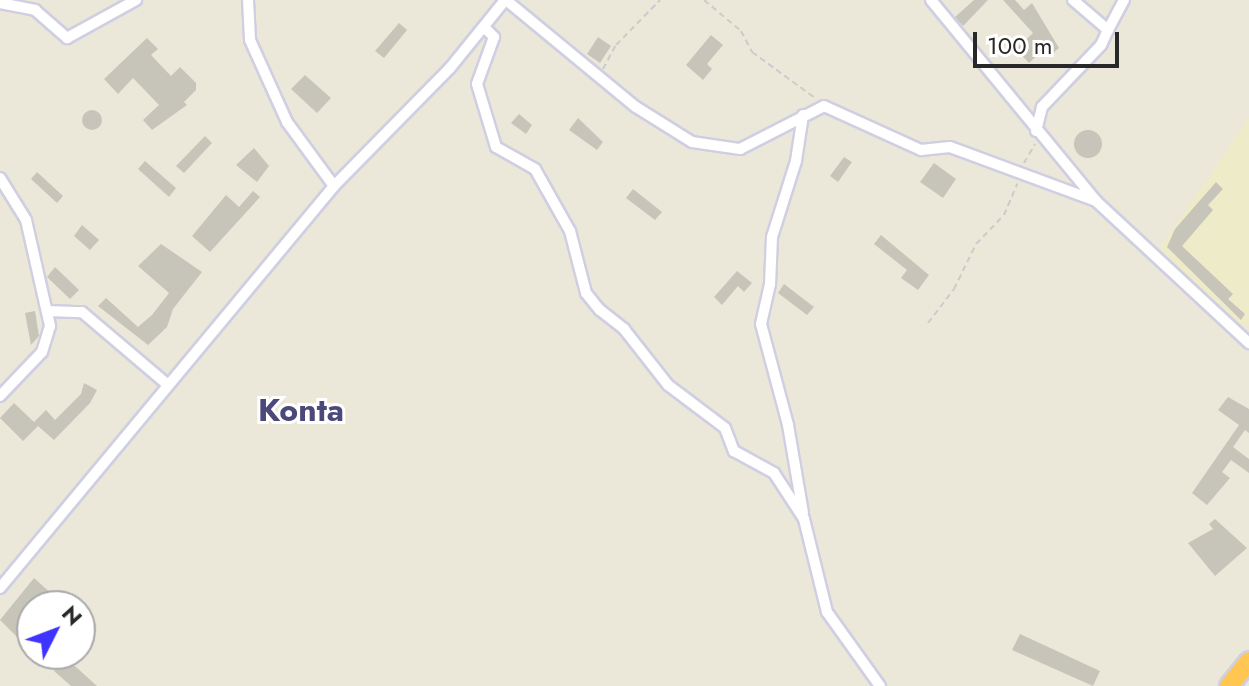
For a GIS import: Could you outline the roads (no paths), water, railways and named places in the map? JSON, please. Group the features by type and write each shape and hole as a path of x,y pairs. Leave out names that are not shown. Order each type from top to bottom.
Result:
{"highway":[{"path":"1229,686 1249,661"}],"street":[{"path":"0,3 35,10 67,38 136,0"},
{"path":"248,0 250,40 287,122 334,186"},
{"path":"0,588 334,186 450,68 505,0 601,75 636,107 692,142 740,149 824,106 921,150 950,147 1096,201"},
{"path":"931,0 1096,201 1249,343"},
{"path":"1073,0 1108,30"},
{"path":"1038,134 1042,107 1101,45 1124,0"},
{"path":"485,28 494,37 477,84 486,124 496,147 535,169 570,231 586,293 624,329 668,385 725,428 734,451 774,473 804,519"},
{"path":"803,115 796,161 772,237 770,284 761,324 788,425 804,519 827,612 880,686"},
{"path":"0,178 26,220 47,311 48,340 42,352 0,396"},
{"path":"47,311 82,312 168,385"}],"district":[{"name":"Konta","path":"301,410"}]}
